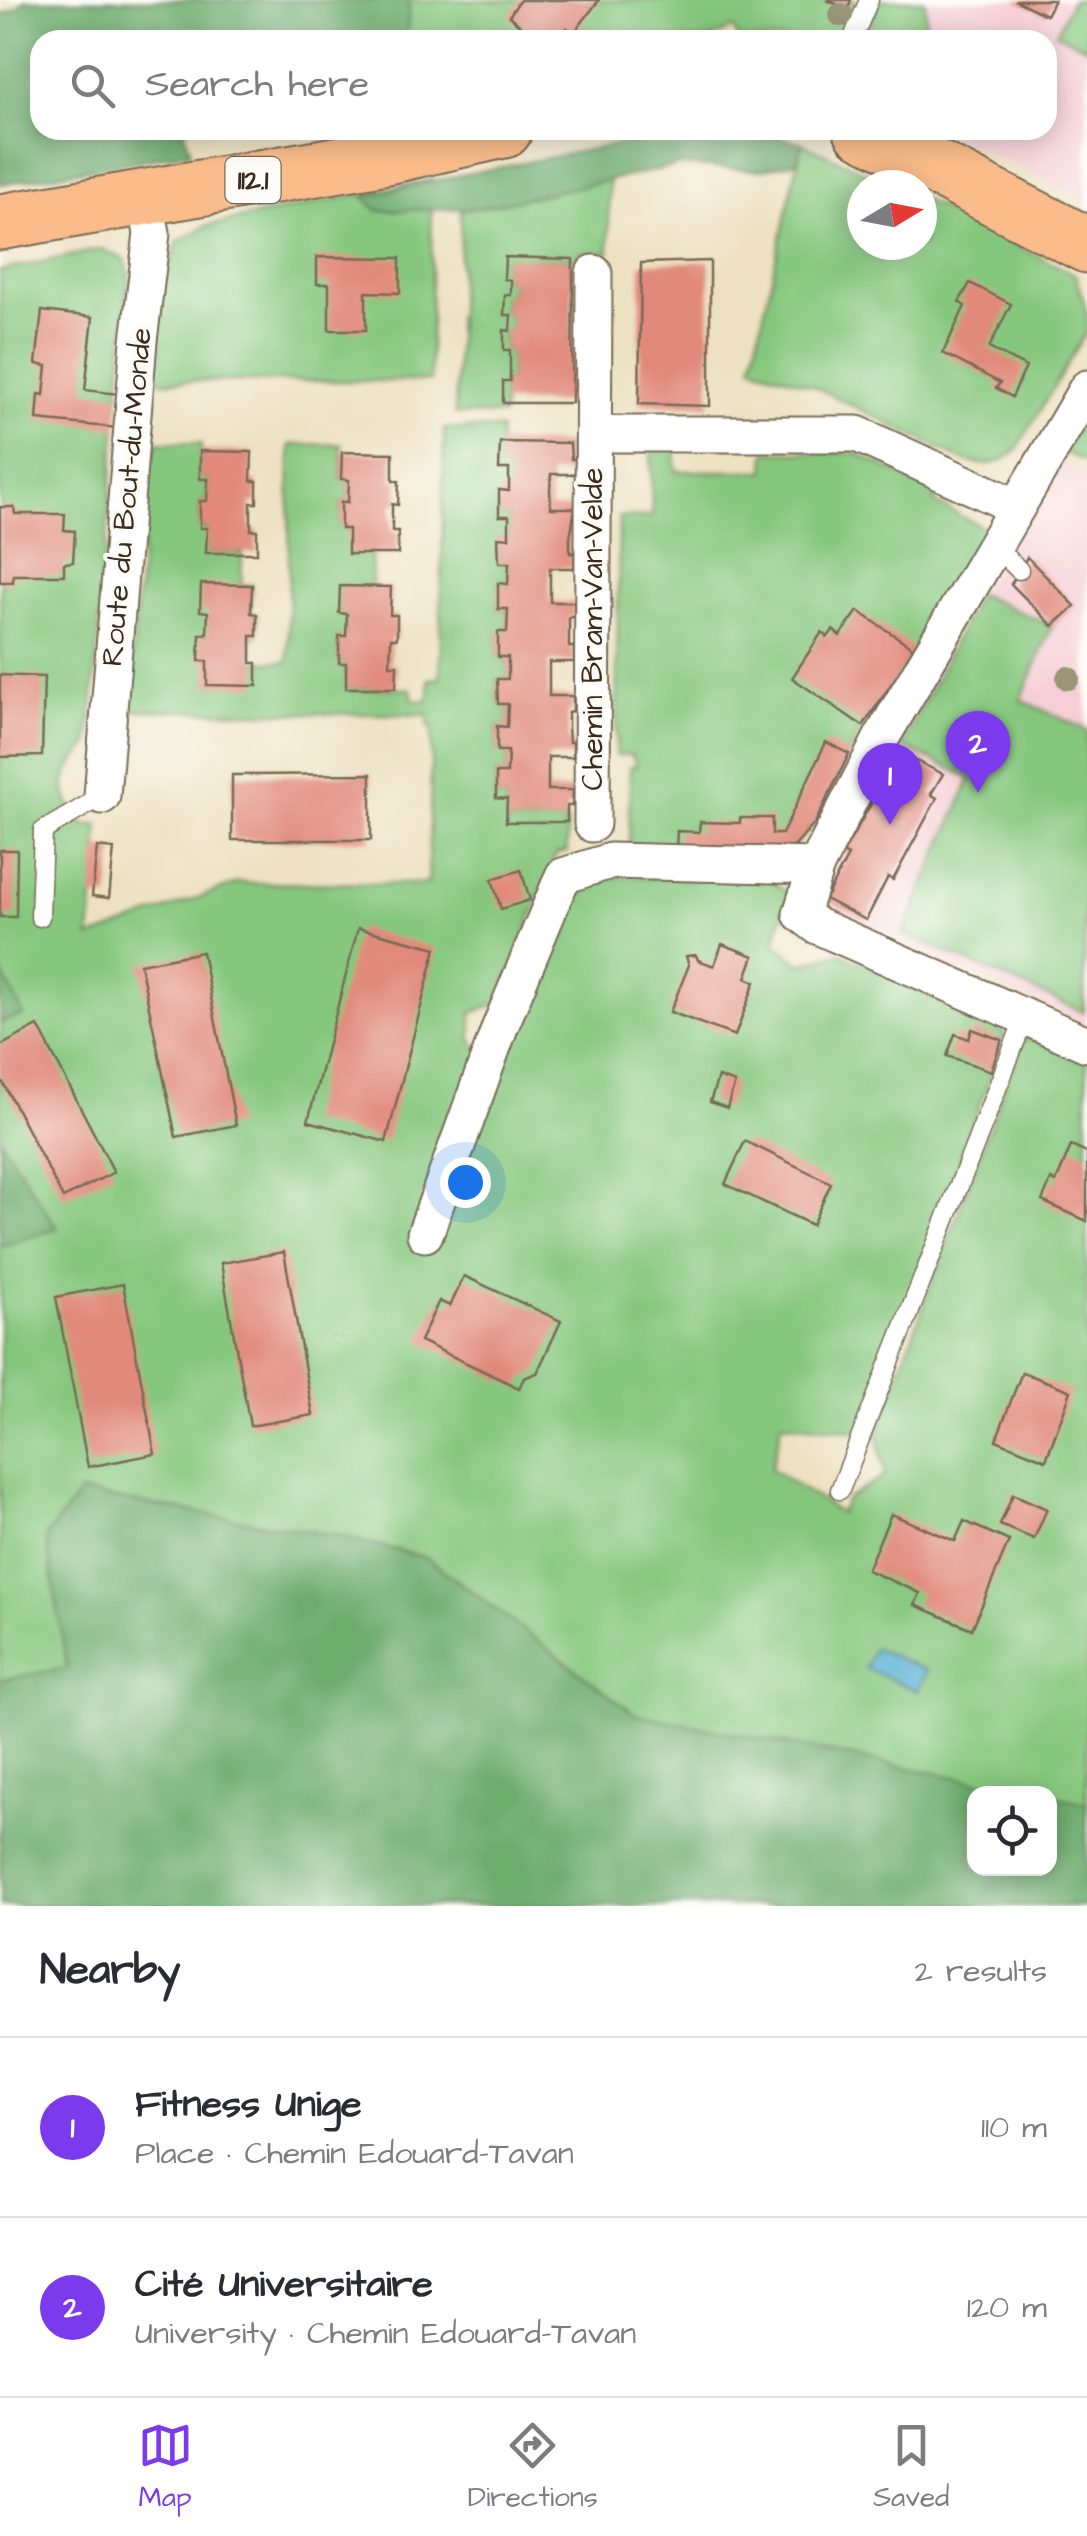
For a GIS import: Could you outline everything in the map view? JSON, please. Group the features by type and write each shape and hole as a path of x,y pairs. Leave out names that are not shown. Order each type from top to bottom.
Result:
{"main road":[{"name":"112.1","path":"0,222 388,156 459,140"},
{"path":"882,140 1087,245"}],"street":[{"name":"Route du Bout-du-Monde","path":"102,796 152,233 145,198"},
{"name":"Chemin Bram-Van-Velde","path":"592,824 594,274"},
{"path":"1087,388 1017,507 1006,558 882,737 816,866 802,904 802,914 816,926 1087,1044"},
{"name":"Chemin Bram-Van-Velde","path":"594,434 857,434 1017,507"},
{"path":"425,1234 500,1027 563,876 610,860 816,866"}],"lane":[{"path":"856,30 869,0"},
{"path":"40,917 43,831 102,796"},
{"path":"840,1490 1025,1017"}],"shaded area":[{"path":"879,0 1087,0 1087,201 961,140 1057,140 1057,30 868,30"},
{"path":"1059,463 1087,475 1087,1025 813,902 925,684"}],"green space":[{"path":"25,0 410,0 407,30 30,30 30,140 187,140 191,152 0,184 0,16"},
{"path":"410,0 856,0 843,30 407,30"},
{"path":"879,0 925,0 929,30 868,30"},
{"path":"1072,0 1087,0 1087,48 1057,31"},
{"path":"639,140 802,143 796,162 759,170 680,165 479,208 378,211 364,197"},
{"path":"802,143 860,170 847,170 847,260 937,260 937,206 1076,275 1087,313 1087,331 1016,451 990,464 960,459 811,385 752,366"},
{"path":"432,179 430,381 155,381 163,278 178,242 206,226"},
{"path":"609,180 609,253 579,252 578,259 505,258 504,279 511,280 511,295 505,295 504,314 511,315 510,331 504,331 504,350 510,350 510,381 503,381 503,415 455,414 461,209"},
{"path":"101,249 125,260 129,274 89,744 72,765 65,783 68,801 83,825 99,825 90,938 238,883 428,884 432,727 428,726 429,715 127,710 152,442 201,444 200,478 208,479 207,501 200,502 200,528 207,528 207,553 242,553 241,584 252,585 251,613 257,614 257,636 251,637 251,662 288,662 290,445 342,444 341,479 349,480 348,502 341,502 341,528 348,529 371,554 372,587 340,587 339,613 347,614 346,636 339,636 339,662 346,663 347,688 411,689 413,701 429,700 429,679 440,678 444,429 500,429 499,468 509,469 509,491 500,491 500,516 509,516 509,538 498,538 499,562 509,563 508,584 499,583 498,609 508,609 507,632 498,633 498,656 508,657 508,679 497,680 498,701 508,704 507,727 497,727 497,750 508,751 507,773 496,774 496,798 507,799 506,822 567,822 567,852 556,854 498,1004 472,1013 472,1041 482,1051 557,907 590,877 767,878 789,894 775,943 801,964 840,953 997,1022 1005,1036 860,1432 782,1423 771,1469 840,1513 847,1499 885,1476 877,1432 1021,1042 1031,1038 1087,1062 1087,1803 1057,1797 1057,1786 1001,1786 635,1714 427,1558 348,1538 81,1493 46,1536 68,1669 0,1680 0,271"},
{"path":"1087,411 1087,463 1063,452"},
{"path":"675,443 676,471 765,471 766,452 856,453 938,492 934,502 986,529 915,649 863,726 815,823 794,847 783,852 629,849 630,767 636,766 632,755 616,755 619,517 652,517 651,452 656,444"},
{"path":"978,594 1052,626 1021,700 1087,730 1084,1012 903,934 971,778 902,746"},
{"path":"0,969 24,1015 0,1023"},
{"path":"0,1139 57,1228 0,1247"},
{"path":"80,1493 348,1538 427,1558 635,1714 1001,1786 967,1786 967,1876 1057,1876 1057,1797 1087,1803 1087,1906 0,1906 0,1680 67,1668 46,1536"}],"water":[{"path":"874,1648 927,1671 918,1691 865,1668"}],"building":[{"path":"520,0 599,0 576,30 525,30 509,16"},
{"path":"827,0 851,0 848,9"},
{"path":"1015,0 1054,0 1046,15"},
{"path":"317,257 400,258 400,293 366,292 366,330 329,330 329,284 317,284"},
{"path":"505,257 573,259 572,403 503,403 503,381 510,381 510,350 504,350 504,330 510,331 511,315 504,315 505,295 511,295 511,280 504,279"},
{"path":"710,261 710,406 639,404 641,263"},
{"path":"970,283 1011,304 989,348 1026,367 1012,397 996,388 1000,383 943,353 965,306 959,302"},
{"path":"42,311 93,317 85,390 119,394 117,428 37,420 47,366 36,364"},
{"path":"500,442 570,443 571,459 576,459 575,474 551,474 550,490 551,508 575,508 570,538 574,568 550,568 550,602 574,602 575,617 569,617 569,647 574,647 574,662 549,662 549,696 573,696 568,727 573,757 548,757 548,790 573,790 567,822 506,822 507,799 496,798 496,773 507,773 508,751 497,751 497,726 507,727 508,704 498,704 497,679 508,679 508,657 498,657 498,632 507,632 508,609 498,609 498,583 508,584 509,563 499,563 498,537 509,538 509,516 499,516 499,490 509,491 509,469 499,469"},
{"path":"200,451 252,452 251,481 257,481 257,503 251,503 251,530 257,530 257,553 206,553 207,528 200,528 200,501 207,501 208,479 200,479"},
{"path":"342,452 393,453 393,481 399,481 398,505 392,504 392,531 398,531 398,554 348,554 348,529 341,529 341,502 348,502 349,480 341,479"},
{"path":"0,507 14,507 15,514 65,514 64,530 75,531 73,562 64,563 64,575 13,575 13,582 0,582"},
{"path":"1027,557 1075,606 1053,626 1011,584"},
{"path":"201,584 252,585 251,613 257,614 257,636 251,636 251,663 257,663 257,686 207,685 207,661 199,661 200,634 207,634 208,612 200,611"},
{"path":"340,586 391,587 390,615 397,615 397,638 391,638 390,665 397,665 396,688 346,688 346,663 339,663 339,636 346,636 347,614 339,613"},
{"path":"858,611 915,649 863,726 792,678 822,632 828,637 833,630 840,636"},
{"path":"0,675 44,677 42,756 0,757"},
{"path":"826,742 849,754 815,823 794,847 783,852 676,849 677,831 699,832 700,822 740,823 740,818 772,818 772,834 782,834"},
{"path":"900,753 943,774 931,794 937,798 893,880 888,877 866,920 825,899 848,856 843,853"},
{"path":"371,774 371,840 232,840 232,775"},
{"path":"97,847 114,849 109,898 92,896"},
{"path":"0,850 17,850 16,917 0,917"},
{"path":"521,870 530,900 501,909 492,879"},
{"path":"358,928 436,948 386,1142 308,1121"},
{"path":"722,944 754,956 746,978 755,982 735,1036 670,1012 689,965 686,956 696,955 698,960 714,966"},
{"path":"202,952 236,1125 176,1137 140,964"},
{"path":"38,1026 114,1172 63,1198 0,1077 0,1046"},
{"path":"972,1029 1002,1040 991,1071 947,1056 955,1034 969,1039"},
{"path":"718,1077 735,1083 727,1108 710,1102"},
{"path":"745,1141 831,1183 812,1225 725,1184"},
{"path":"1071,1146 1087,1153 1087,1221 1042,1201 1051,1180 1056,1182"},
{"path":"284,1252 313,1415 250,1426 221,1263"},
{"path":"464,1276 561,1321 537,1373 524,1378 519,1388 420,1341 439,1301 450,1306"},
{"path":"123,1284 155,1454 88,1467 56,1297"},
{"path":"1022,1372 1071,1391 1046,1460 996,1440"},
{"path":"1013,1494 1047,1509 1034,1539 1000,1525"},
{"path":"891,1514 955,1541 964,1521 1009,1541 972,1629 915,1605 920,1593 867,1570"}],"place":[{"name":"Cité Universitaire","path":"978,793"},
{"name":"Fitness Unige","path":"890,825"}]}
